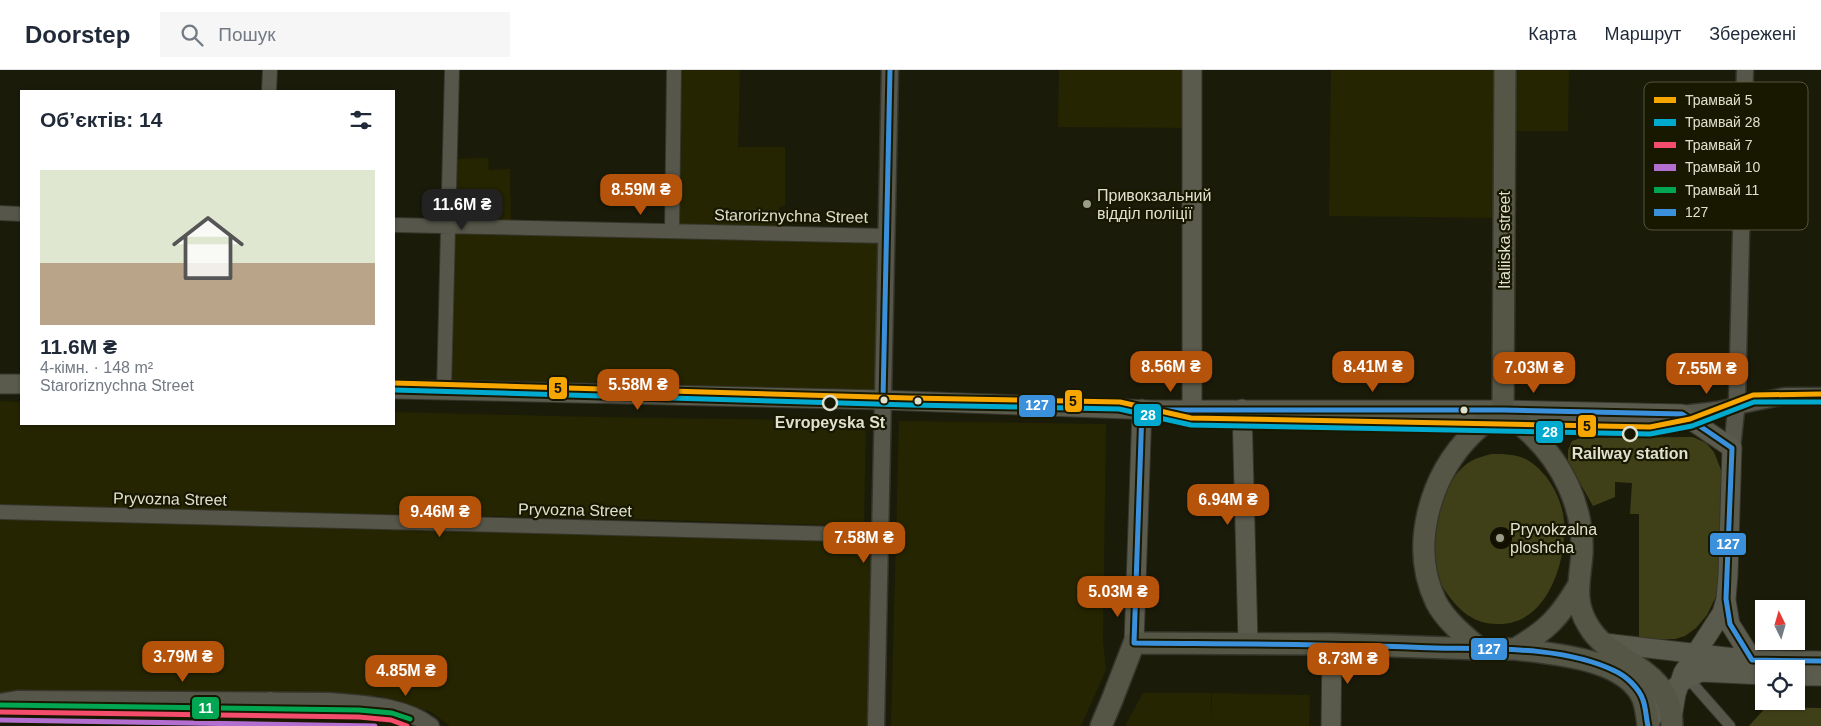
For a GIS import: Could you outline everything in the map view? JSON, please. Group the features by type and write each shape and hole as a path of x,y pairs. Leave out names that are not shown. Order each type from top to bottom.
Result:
{"main road":[{"path":"1192,70 1192,410"},
{"name":"Italiiska street","path":"1503,410 1505,70"},
{"path":"0,384 20,384"},
{"path":"395,389 884,400 1192,410 1503,410 1682,414 1732,448 1726,599 1722,613 1695,652 1679,683 1648,725"},
{"path":"1101,726 1134,643 1142,409"},
{"path":"1242,409 1248,643"},
{"path":"1503,410 1529,432 1548,452 1575,500 1581,526 1582,554 1578,586 1582,611 1587,625 1596,637 1644,670 1653,679 1679,683 1702,672 1755,670"},
{"path":"1480,649 1446,617 1436,602 1430,587 1426,566 1424,534 1428,508 1436,486 1448,465 1471,434 1503,410"},
{"path":"1515,649 1537,636 1556,619 1578,586"},
{"path":"1726,599 1730,624 1755,664"},
{"path":"1134,643 1332,644 1515,649 1555,654 1595,663 1616,671 1629,680 1643,699 1648,725"},
{"path":"1604,643 1695,652 1755,669"},
{"path":"1331,726 1332,644"},
{"path":"1805,663 1821,660"},
{"path":"1805,676 1821,676"},
{"path":"1672,722 1679,683"}],"street":[{"path":"269,90 270,70"},
{"path":"444,390 452,70"},
{"path":"672,231 674,70"},
{"path":"876,726 890,70"},
{"path":"0,213 20,214"},
{"name":"Staroriznychna Street","path":"395,224 887,236"},
{"path":"1732,448 1736,406 1740,230"},
{"path":"1682,414 1785,396 1821,396"},
{"name":"Pryvozna Street","path":"0,512 880,535"},
{"path":"1679,683 1730,726"},
{"path":"1,702 18,699 365,705 407,713 431,726"},
{"path":"270,704 270,726"},
{"path":"330,704 330,726"}],"shaded area":[{"path":"676,70 740,70 738,147 785,147 785,206 779,207 778,231 674,229"},
{"path":"1059,70 1190,70 1191,128 1058,127"},
{"path":"1331,70 1503,70 1503,218 1329,216"},
{"path":"1507,70 1569,70 1568,131 1507,131"},
{"path":"488,158 489,170 510,169 511,225 449,224 452,159"},
{"path":"449,228 887,236 882,399 448,388"},
{"path":"0,401 20,402 20,425 395,425 395,412 866,421 864,526 592,518 0,507"},
{"path":"899,421 1106,424 1103,640 1106,670 1081,726 891,726"},
{"path":"1693,437 1706,443 1714,452 1723,475 1719,590 1707,615 1696,628 1685,636 1675,639 1639,640 1639,514 1630,514 1632,483 1615,482 1615,497 1593,506 1568,462 1568,450 1572,441 1581,438"},
{"path":"1492,454 1520,457 1536,466 1553,487 1563,512 1564,521 1562,555 1550,588 1541,603 1529,614 1515,622 1498,624 1474,619 1451,599 1439,579 1435,563 1434,546 1439,510 1453,479 1469,462"},
{"path":"0,516 347,523 870,543 867,726 450,726 431,712 379,696 0,696"},
{"path":"1501,527 1509,530 1512,538 1509,546 1501,549 1493,546 1490,538 1493,530"},
{"path":"1143,693 1211,693 1211,723 1212,693 1310,695 1309,726 1125,726"},
{"path":"1821,708 1821,726 1749,726 1763,710"}],"tram line":[{"name":"5","path":"395,383 1120,402 1191,418 1650,427 1690,419 1753,395 1821,394"},
{"name":"28","path":"395,390 1119,409 1191,425 1650,434 1692,426 1754,402 1821,402"},
{"name":"11","path":"0,705 359,710 392,713 410,719"},
{"name":"7","path":"0,712 359,717 391,720 407,726"},
{"name":"10","path":"0,720 375,726"}],"transit line":[{"name":"127","path":"883,400 890,70"},
{"name":"127","path":"883,400 1154,410 1503,410 1682,414 1732,448 1726,599 1730,624 1752,660 1821,661"},
{"name":"127","path":"1142,409 1134,643 1480,648 1551,653 1595,663 1623,676 1632,683 1641,696 1645,706 1648,726"}],"place":[{"name":"Привокзальний відділ поліції","path":"1087,204"},
{"name":"Evropeyska St","path":"830,403"},
{"name":"Railway station","path":"1630,434"},
{"name":"Pryvokzalna ploshcha","path":"1500,538"}]}
